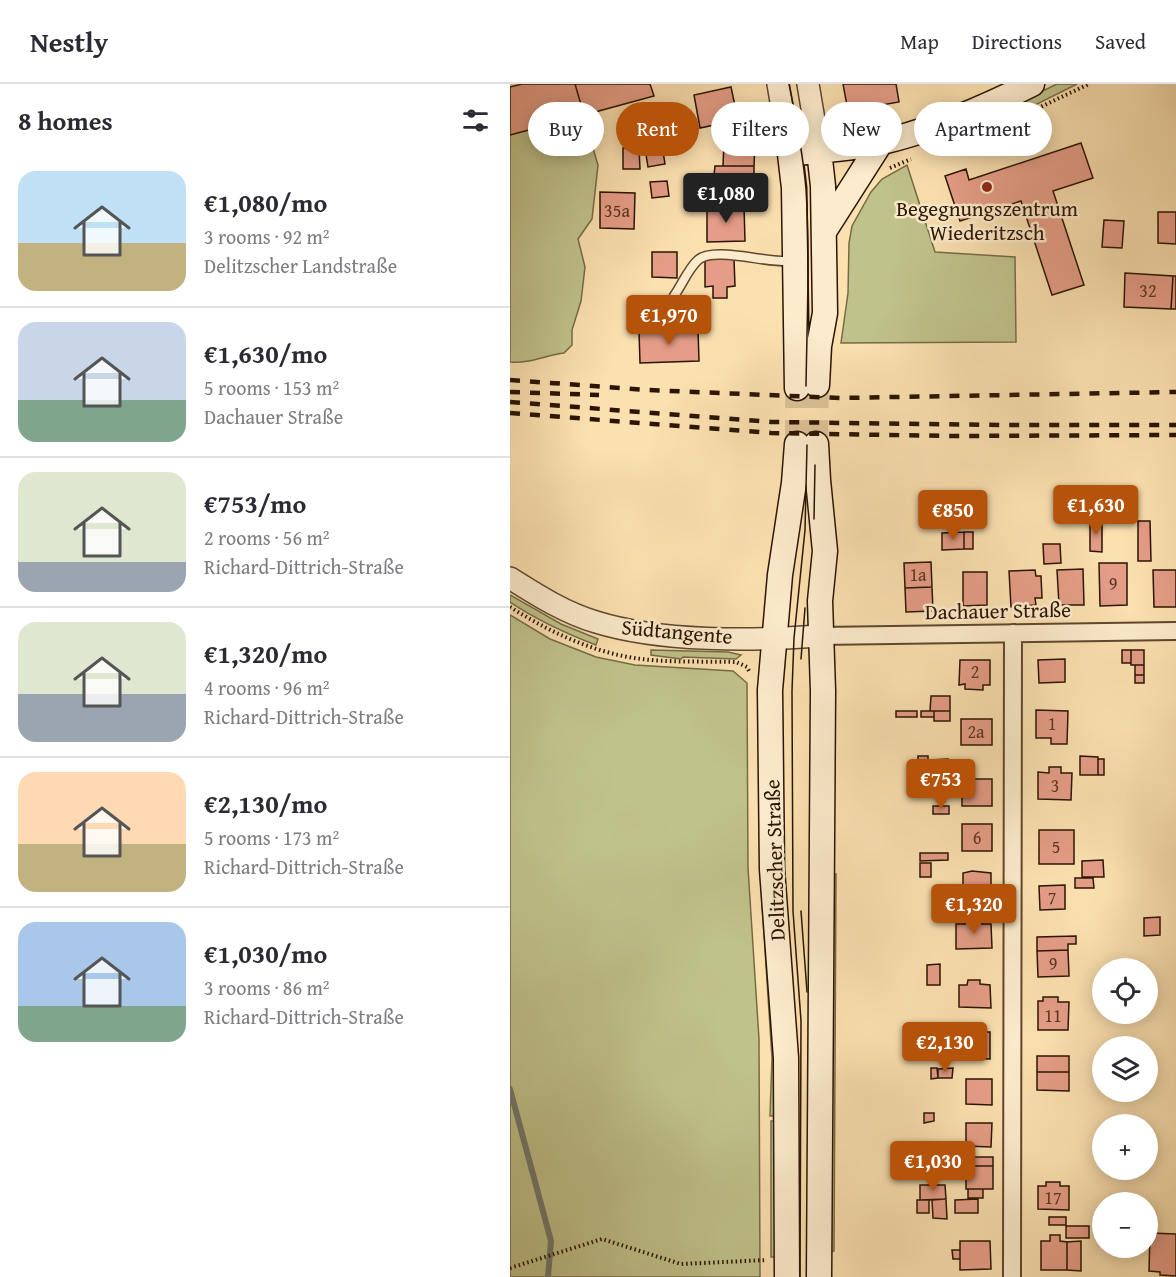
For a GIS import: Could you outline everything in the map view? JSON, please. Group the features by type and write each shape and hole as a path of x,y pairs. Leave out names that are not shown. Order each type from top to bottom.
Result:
{"main road":[{"path":"902,137 956,118 1032,84"},
{"path":"790,156 794,188 795,261 807,387 819,346 825,313 823,186 819,150 809,151"},
{"path":"825,230 872,156"},
{"name":"Delitzscher Straße","path":"787,1277 786,1058 772,869 770,690 781,563 794,483 807,444 818,480 825,551 820,601 824,691 819,1277"}],"street":[{"path":"778,84 781,102"},
{"path":"808,84 819,150"},
{"name":"Südtangente","path":"510,578 566,611 624,630 657,635 704,637 820,636"},
{"name":"Dachauer Straße","path":"820,636 1176,631"},
{"path":"1012,1277 1013,633"}],"lane":[{"path":"674,296 696,262 705,255 723,254 759,260 795,261"}],"path":[{"path":"510,1268 602,1239 681,1264 765,1260"}],"green space":[{"path":"1057,84 1077,84 1041,102 1020,102"},
{"path":"528,130 528,156 595,156 598,165 592,219 578,239 585,267 581,301 572,330 572,345 564,353 524,362 510,362 510,135"},
{"path":"907,165 935,252 1015,257 1016,342 841,343 848,293 849,243 852,226 871,192 882,179"},
{"path":"510,595 561,624 598,639 596,645 530,615 510,602"},
{"path":"510,615 550,639 596,657 635,665 733,671 747,683 748,868 759,1039 760,1277 510,1277"},
{"path":"651,650 728,652 741,655 736,659 683,657 681,659 651,655"},
{"path":"760,872 766,872 778,1116 770,1116 772,1058"},
{"path":"828,873 836,874 834,1251 830,1252"},
{"path":"771,1121 778,1121 778,1257 771,1257"}],"building":[{"path":"522,84 575,84 580,102 528,102 528,130 510,135 510,87"},
{"path":"575,84 650,84 654,96 632,102 616,102 616,106 604,110 604,102 580,102"},
{"path":"843,84 896,84 899,102 846,102"},
{"path":"731,87 734,102 711,102 711,126 700,128 699,102 695,102 694,95"},
{"path":"1081,143 1093,178 1053,191 1084,285 1052,295 1021,201 960,221 945,176 966,169 969,180 1042,156 1052,156 1052,153"},
{"path":"623,156 639,156 640,169 623,169"},
{"path":"646,156 664,156 665,164 648,167"},
{"path":"723,156 754,156 754,166 723,166"},
{"path":"715,166 754,166 754,190 723,190 723,175 714,175"},
{"path":"667,181 669,196 652,198 650,182"},
{"path":"699,185 713,185 714,200 699,200"},
{"path":"600,192 635,193 634,229 600,228"},
{"path":"707,206 744,206 745,241 707,242"},
{"path":"1158,212 1176,212 1176,244 1158,243"},
{"path":"1104,220 1124,221 1122,248 1102,247"},
{"path":"652,252 677,252 677,278 652,277"},
{"path":"705,259 734,259 735,286 727,287 727,298 713,298 713,286 705,287"},
{"path":"1125,273 1173,276 1171,309 1124,307"},
{"path":"1173,276 1176,276 1176,309 1171,309"},
{"path":"698,329 699,361 640,363 639,331"},
{"path":"1090,521 1102,521 1102,552 1090,551"},
{"path":"1138,521 1150,521 1151,561 1138,561"},
{"path":"964,532 973,532 973,549 964,549"},
{"path":"964,532 964,549 942,550 942,533"},
{"path":"1043,544 1060,544 1061,563 1044,564"},
{"path":"931,562 932,587 905,588 904,563"},
{"path":"1099,563 1127,563 1127,605 1100,606"},
{"path":"1083,569 1084,605 1059,605 1057,570"},
{"path":"1035,570 1036,576 1041,576 1042,598 1035,598 1036,605 1011,607 1009,571"},
{"path":"1153,570 1176,570 1176,607 1154,607"},
{"path":"963,572 987,572 987,605 963,606"},
{"path":"932,587 933,611 906,612 905,588"},
{"path":"1122,650 1131,650 1131,663 1122,663"},
{"path":"1131,650 1144,650 1144,665 1131,665"},
{"path":"1065,659 1065,682 1039,683 1038,660"},
{"path":"960,660 990,660 990,685 983,685 983,690 965,689 965,684 959,685"},
{"path":"1135,665 1144,665 1144,675 1135,675"},
{"path":"1135,675 1144,675 1144,683 1135,683"},
{"path":"931,696 950,696 950,711 930,711"},
{"path":"1036,710 1068,711 1067,744 1051,744 1051,738 1036,738"},
{"path":"896,711 917,711 917,717 896,717"},
{"path":"921,711 934,711 934,717 921,717"},
{"path":"934,711 950,711 950,721 934,721"},
{"path":"961,719 992,719 992,745 961,745"},
{"path":"918,756 928,756 928,770 918,770"},
{"path":"1080,756 1098,757 1098,775 1080,775"},
{"path":"948,759 948,770 930,770 930,760"},
{"path":"1098,759 1104,759 1104,775 1098,775"},
{"path":"1049,767 1061,767 1061,773 1072,773 1071,800 1038,799 1038,772 1049,773"},
{"path":"962,779 992,779 992,806 962,806"},
{"path":"933,806 949,806 949,814 933,814"},
{"path":"962,824 992,824 992,851 962,851"},
{"path":"1039,830 1074,830 1074,864 1039,864"},
{"path":"920,853 948,853 948,860 920,861"},
{"path":"1103,860 1104,877 1082,877 1082,861"},
{"path":"920,863 931,863 931,877 920,877"},
{"path":"972,871 991,873 991,898 963,899 963,873"},
{"path":"1075,878 1093,878 1094,888 1075,888"},
{"path":"1065,885 1065,909 1040,910 1039,886"},
{"path":"991,898 991,906 963,907 963,899"},
{"path":"1160,917 1160,935 1144,936 1144,918"},
{"path":"965,919 982,919 982,924 991,924 992,948 956,949 956,924 965,924"},
{"path":"1076,936 1076,944 1068,944 1068,950 1037,951 1037,937"},
{"path":"1068,950 1069,976 1038,977 1037,951"},
{"path":"940,964 940,985 927,985 927,965"},
{"path":"968,980 980,980 980,984 990,985 991,1008 959,1007 959,985 967,985"},
{"path":"1043,997 1058,997 1058,1002 1069,1002 1068,1030 1038,1030 1038,1001 1043,1001"},
{"path":"962,1032 990,1032 990,1059 962,1058"},
{"path":"1037,1056 1069,1056 1069,1072 1037,1072"},
{"path":"931,1068 937,1068 938,1078 931,1079"},
{"path":"953,1068 952,1078 938,1078 938,1069"},
{"path":"1037,1072 1069,1072 1069,1091 1037,1090"},
{"path":"966,1079 992,1079 992,1105 966,1104"},
{"path":"924,1113 934,1113 934,1121 924,1123"},
{"path":"966,1123 992,1123 991,1147 966,1146"},
{"path":"966,1157 993,1157 993,1166 966,1166"},
{"path":"966,1166 993,1166 993,1189 966,1189"},
{"path":"1046,1182 1060,1182 1060,1186 1069,1186 1069,1210 1038,1209 1038,1186 1046,1186"},
{"path":"920,1185 945,1185 946,1199 920,1200"},
{"path":"968,1189 983,1189 983,1198 968,1198"},
{"path":"946,1199 947,1219 933,1218 932,1200"},
{"path":"978,1199 978,1213 955,1213 955,1200"},
{"path":"917,1200 929,1200 929,1213 917,1213"},
{"path":"1049,1217 1066,1217 1066,1225 1049,1225"},
{"path":"1066,1226 1089,1226 1089,1238 1066,1238"},
{"path":"1158,1233 1176,1234 1176,1276 1160,1275 1160,1272 1149,1271 1149,1258 1158,1258"},
{"path":"1050,1235 1060,1235 1060,1241 1067,1242 1067,1270 1041,1270 1041,1241 1050,1241"},
{"path":"960,1241 990,1241 991,1269 960,1270"},
{"path":"1081,1241 1081,1271 1067,1270 1067,1242"},
{"path":"952,1250 960,1250 960,1259 953,1259"}],"waterway":[{"path":"510,1089 551,1241 548,1277"}],"tunnel":[{"path":"816,444 817,385"},
{"path":"797,388 797,444"}],"tram line":[{"path":"789,84 806,189 808,263 806,386"},
{"path":"800,1277 801,1021 793,911 792,691 794,638 805,530 807,445"},
{"path":"814,519 815,465"},
{"path":"801,659 805,608"},
{"path":"801,911 807,992"}],"railway":[{"path":"510,380 648,390 840,398 1176,392"},
{"path":"510,392 599,395"},
{"path":"510,402 771,422 1176,425"},
{"path":"510,413 771,433 952,436 1176,435"}],"place":[{"name":"Begegnungszentrum Wiederitzsch","path":"987,187"}]}
